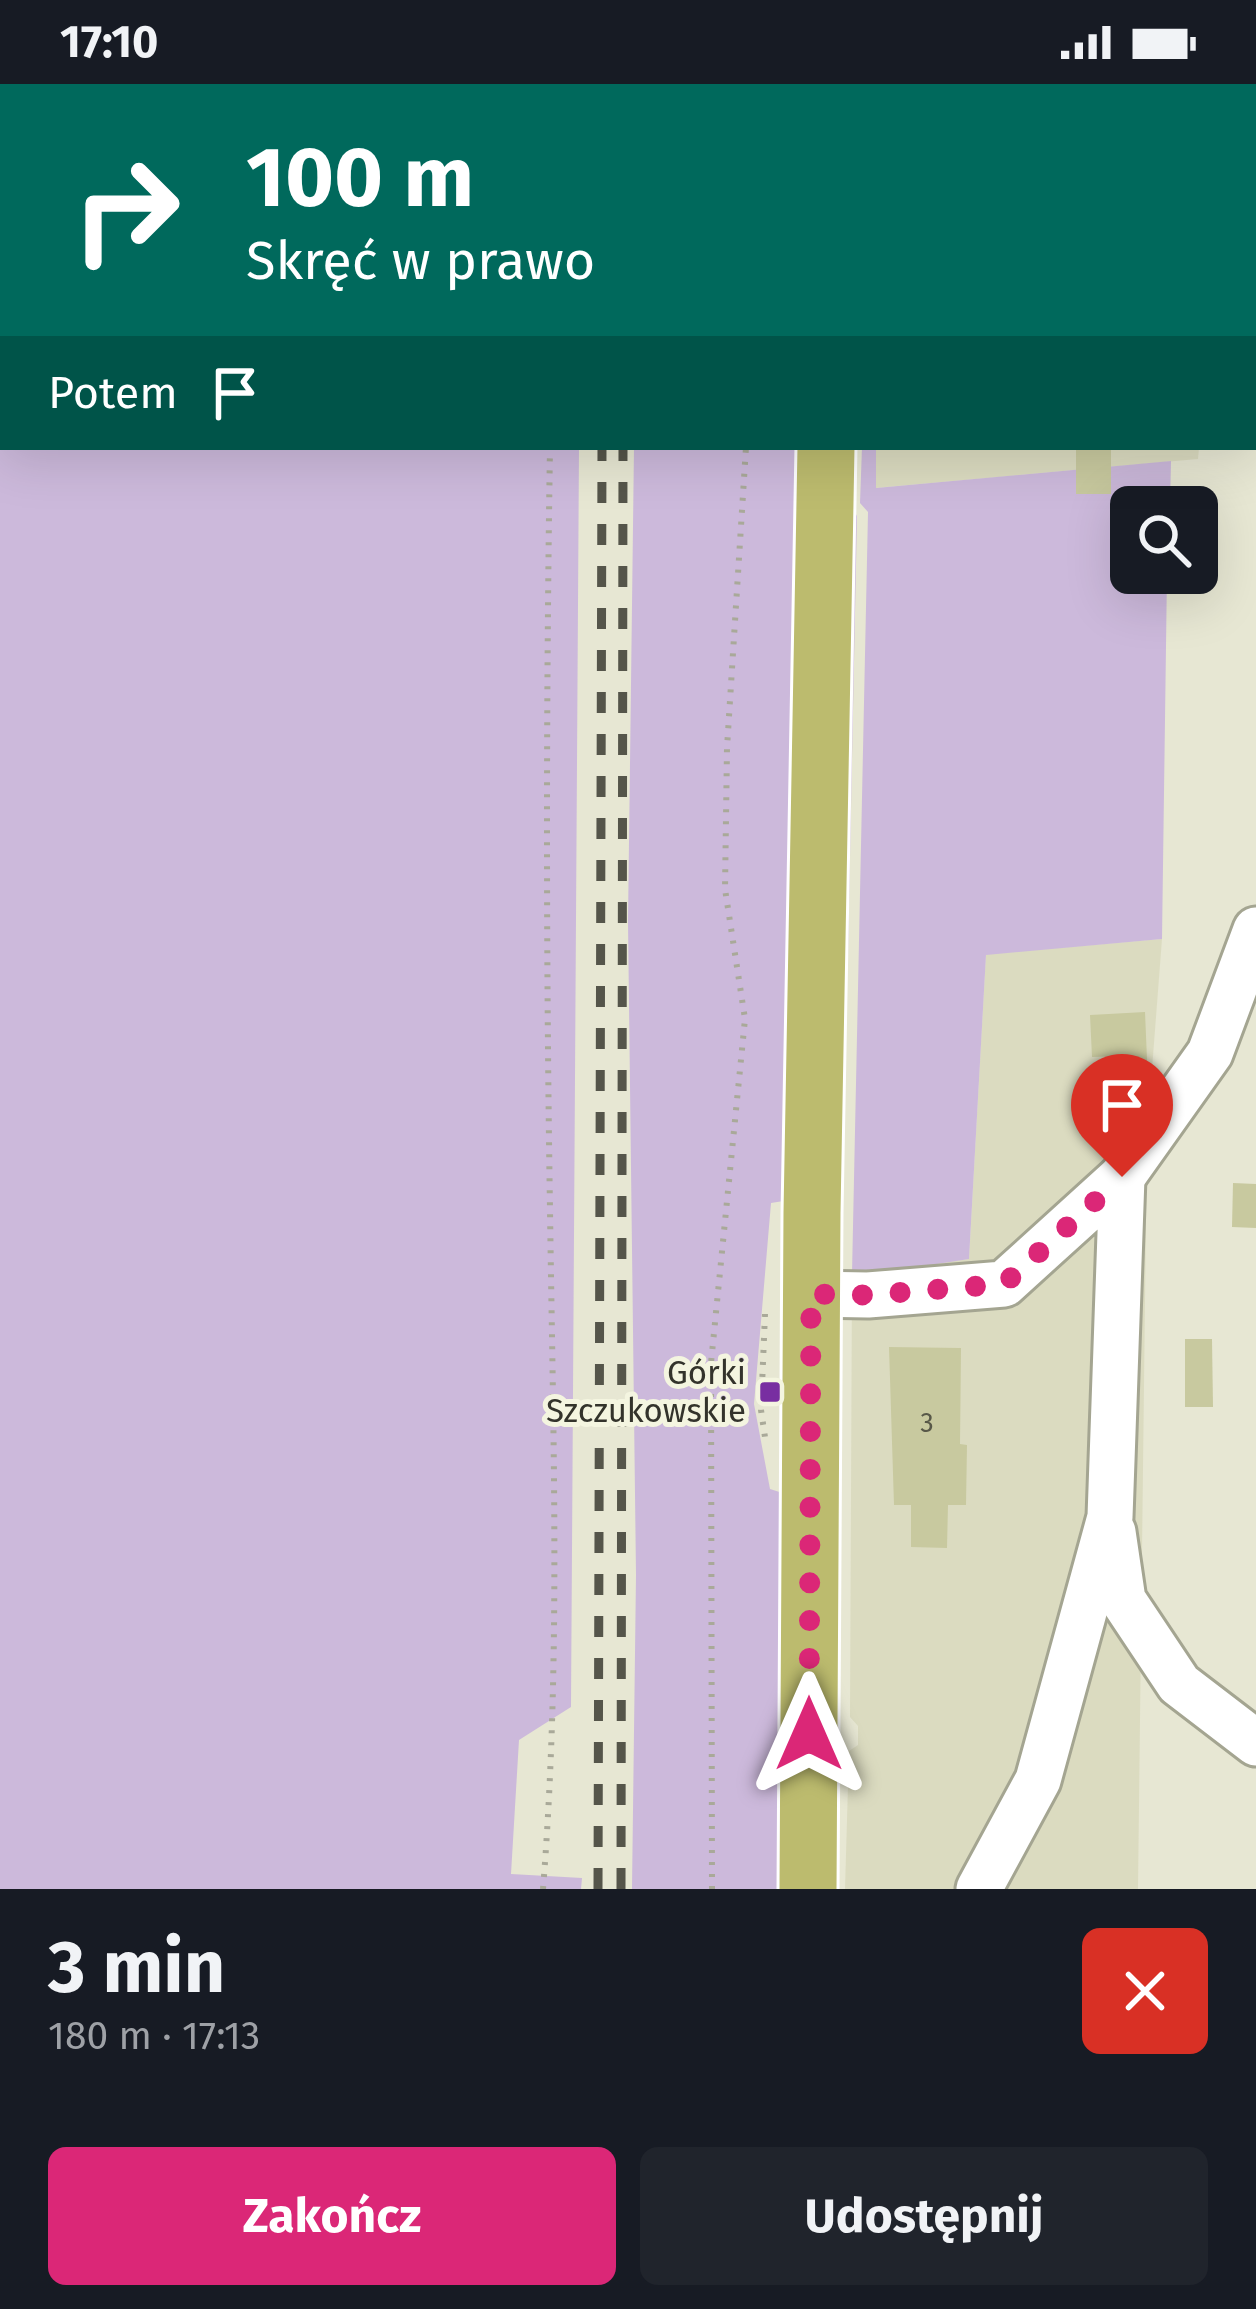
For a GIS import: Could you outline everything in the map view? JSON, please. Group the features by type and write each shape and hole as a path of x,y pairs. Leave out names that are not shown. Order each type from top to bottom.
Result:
{"main road":[{"path":"808,1889 811,1294 826,450"}],"lane":[{"path":"811,1294 868,1295 1004,1284 1122,1177 1210,1053 1256,931"},
{"path":"1122,1177 1110,1517 1123,1600 1180,1684 1256,1743"},
{"path":"979,1889 1038,1780 1110,1517"}],"path":[{"path":"543,1889 550,1799 554,1458 546,881 550,450"},
{"path":"712,1889 711,1363 745,1019 725,889 727,748 746,450"}],"shaded area":[{"path":"0,450 579,450 571,1707 519,1740 511,1874 582,1878 581,1889 0,1889"},
{"path":"634,450 809,450 790,1200 771,1203 754,1404 770,1489 795,1497 793,1889 632,1889 636,1575 628,922"},
{"path":"862,450 876,450 876,488 1171,461 1170,486 1110,486 1110,594 1167,594 1162,939 986,955 969,1259 866,1275 852,1274 868,512 860,503"},
{"path":"876,450 1199,450 1198,459 875,488"},
{"path":"850,505 857,516 848,955 843,974"},
{"path":"1162,939 1147,1134 1138,1889 845,1889 849,1751 858,1745 858,1726 850,1717 852,1274 969,1259 986,954"}],"building":[{"path":"1076,450 1111,450 1110,494 1076,494"},
{"path":"1145,1012 1149,1106 1123,1107 1121,1056 1092,1057 1090,1015"},
{"path":"1233,1183 1256,1184 1256,1228 1232,1227"},
{"path":"1185,1339 1212,1339 1213,1407 1185,1407"},
{"path":"889,1347 961,1348 960,1444 967,1445 966,1505 948,1505 947,1548 911,1547 911,1505 894,1505"}],"railway":[{"path":"598,1889 602,450"},
{"path":"621,1889 623,450"}],"place":[{"name":"Górki Szczukowskie","path":"770,1392"}],"route":[{"path":"809,1734 811,1294 868,1295 1004,1284 1122,1177"}]}
